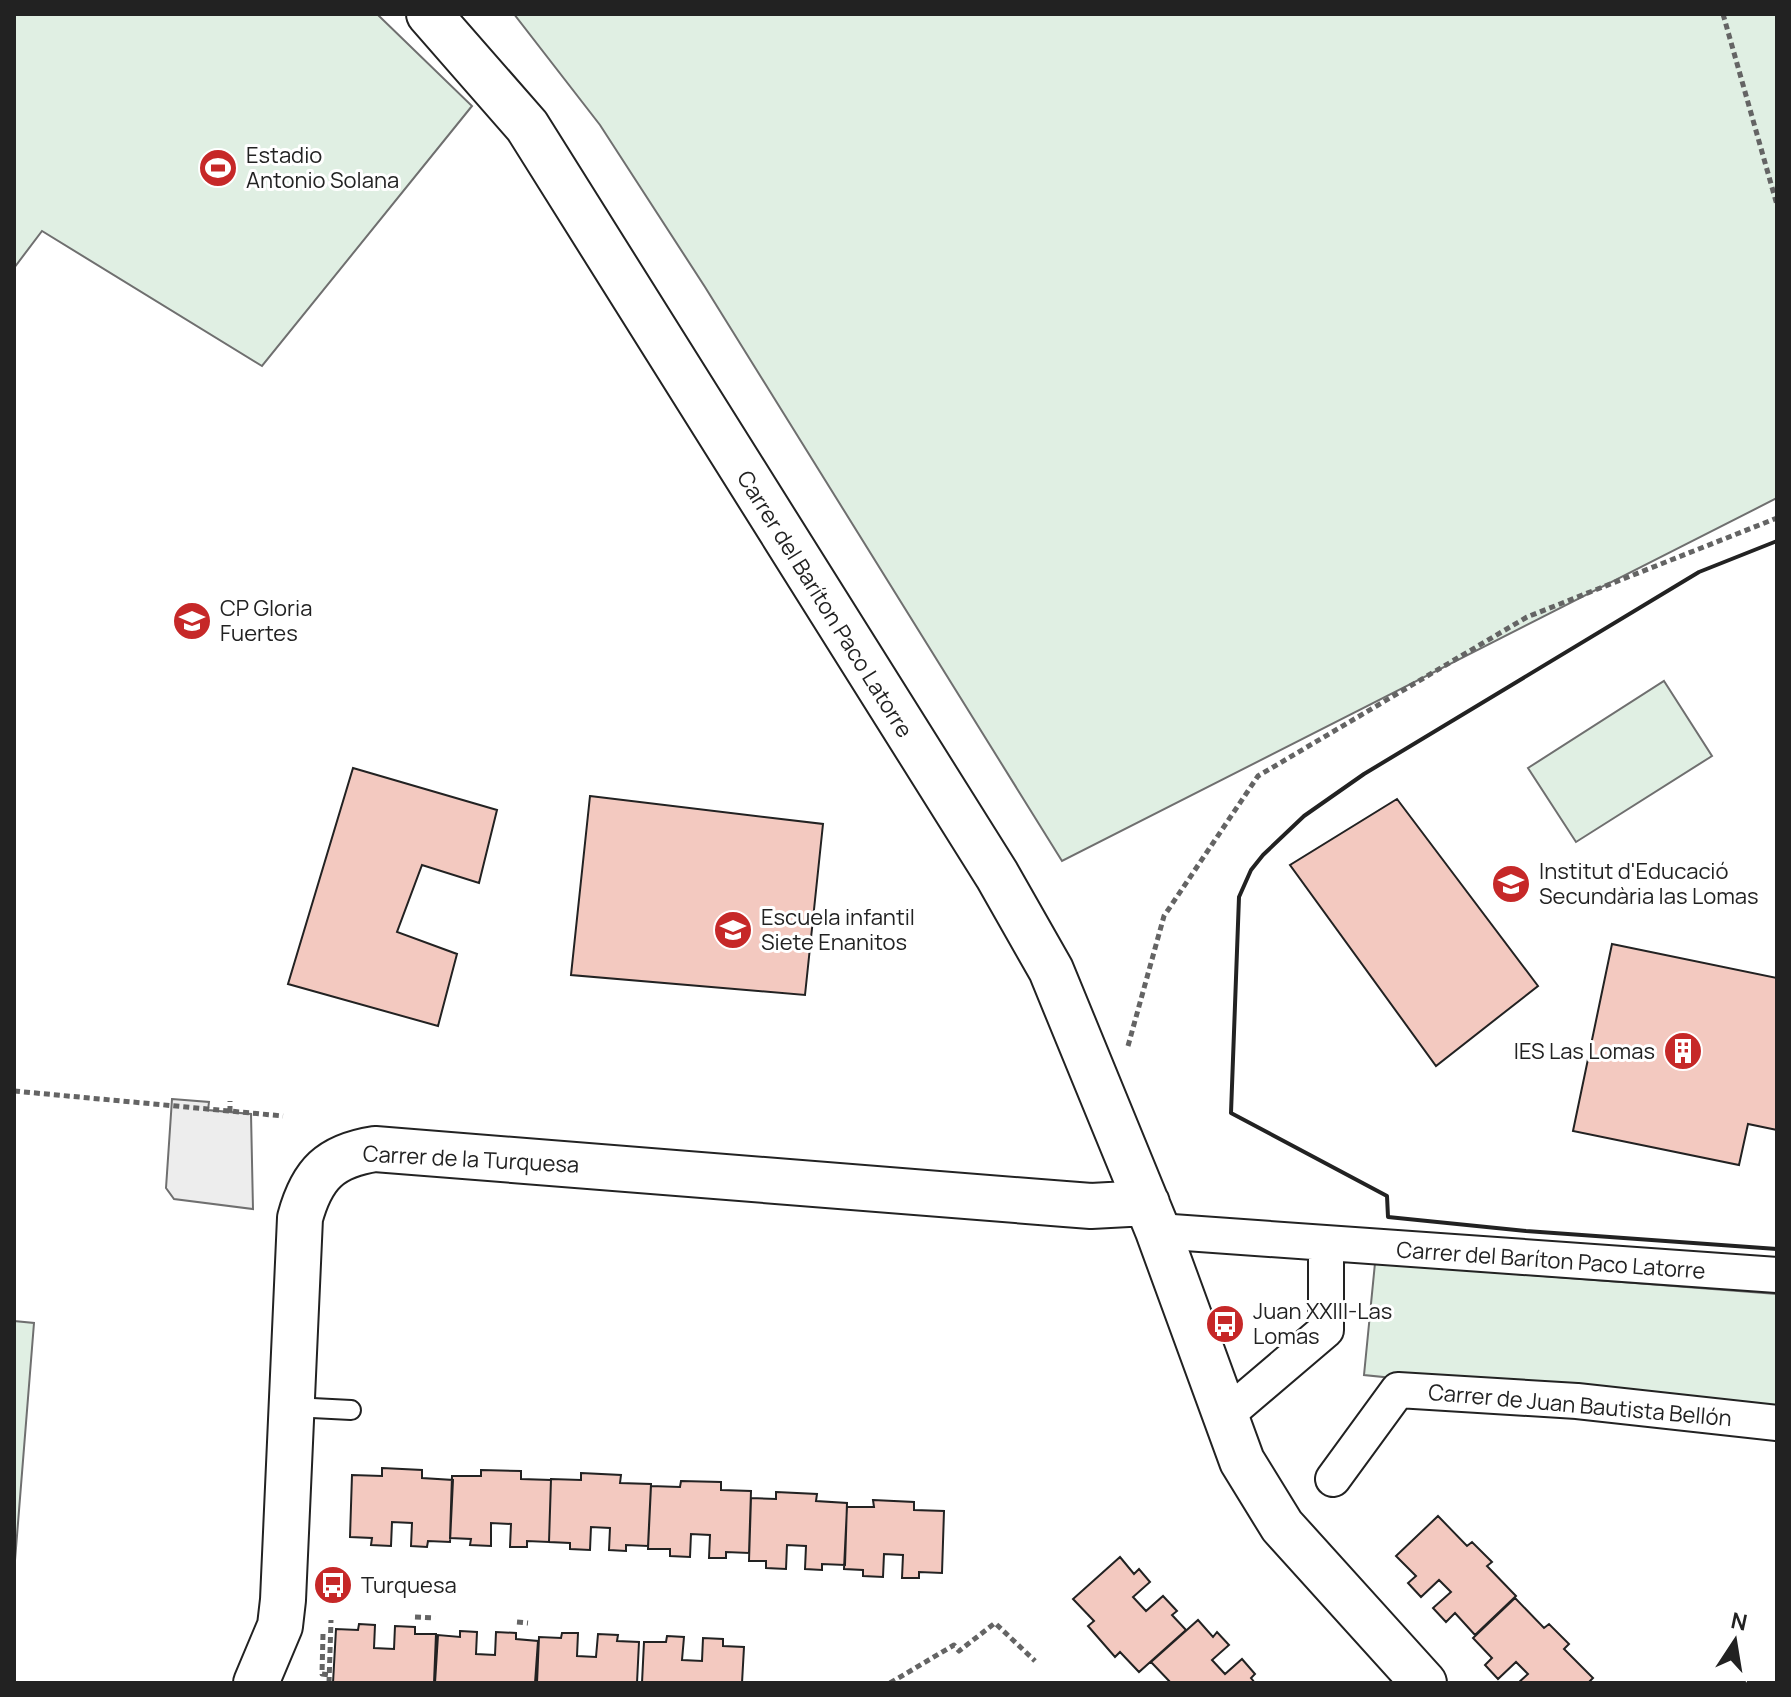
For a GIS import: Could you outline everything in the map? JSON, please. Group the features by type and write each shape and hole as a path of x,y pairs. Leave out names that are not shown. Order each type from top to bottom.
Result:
{"street":[{"name":"Carrer del Baríton Paco Latorre","path":"429,14 527,126 997,875 1051,970 1152,1217 1242,1461 1282,1526 1424,1683"},
{"name":"Carrer de la Turquesa","path":"256,1683 280,1626 283,1600 300,1218 315,1179 332,1163 351,1152 391,1150 1065,1204 1152,1217"},
{"name":"Carrer del Baríton Paco Latorre","path":"1152,1217 1326,1245 1777,1275"},
{"path":"1225,1416 1326,1330 1326,1245"},
{"name":"Carrer de Juan Bautista Bellón","path":"1333,1479 1398,1390 1577,1401 1777,1423"}],"lane":[{"path":"293,1407 351,1410"}],"path":[{"path":"1723,14 1777,205"},
{"path":"1125,1059 1164,916 1258,776 1527,617 1777,518"},
{"path":"14,1091 283,1116"},
{"path":"230,1101 230,1112"},
{"path":"415,1617 435,1618"},
{"path":"323,1619 322,1674 329,1675"},
{"path":"329,1683 331,1620"},
{"path":"517,1622 528,1623"},
{"path":"890,1683 954,1645 959,1651 995,1623 1035,1661"}],"green space":[{"name":"Estadio Antonio Solana","path":"14,14 377,14 472,106 262,366 42,231 14,268"},
{"path":"514,14 1777,14 1777,498 1062,861 705,287 600,125"},
{"path":"1664,681 1712,756 1576,842 1528,768"},
{"path":"1375,1263 1777,1294 1777,1417 1364,1375"},
{"path":"14,1321 34,1323 14,1573"}],"shaded area":[{"path":"172,1099 209,1102 208,1110 251,1114 253,1209 174,1199 166,1188"}],"building":[{"path":"353,768 497,810 479,883 422,865 397,932 457,954 438,1026 288,984"},
{"path":"590,796 823,824 805,995 571,975"},
{"path":"1397,799 1538,986 1436,1066 1290,865"},
{"name":"IES Las Lomas","path":"1612,944 1777,978 1777,1130 1748,1124 1739,1165 1573,1131"},
{"path":"382,1468 422,1470 422,1478 453,1480 450,1542 428,1541 427,1547 411,1546 412,1523 392,1522 391,1546 371,1545 372,1538 350,1537 352,1475 382,1476"},
{"path":"481,1470 521,1471 521,1479 551,1480 549,1542 527,1541 527,1547 510,1547 511,1524 491,1523 491,1546 470,1545 471,1539 450,1538 452,1476 481,1476"},
{"path":"581,1473 621,1475 620,1483 651,1484 648,1546 626,1545 626,1551 609,1550 610,1528 591,1527 590,1550 570,1549 570,1543 549,1542 551,1479 581,1480"},
{"path":"681,1481 721,1482 721,1490 751,1491 749,1553 726,1552 726,1558 709,1558 710,1535 691,1534 690,1557 670,1556 670,1549 648,1549 651,1486 680,1487"},
{"path":"776,1492 817,1494 816,1501 847,1503 845,1565 822,1564 822,1570 805,1569 806,1546 787,1545 786,1569 766,1568 766,1561 749,1561 751,1498 776,1499"},
{"path":"873,1500 914,1502 914,1510 944,1511 942,1573 919,1572 919,1578 902,1578 903,1555 884,1554 883,1577 863,1576 863,1570 844,1569 847,1507 874,1507"},
{"path":"1438,1516 1467,1546 1472,1542 1492,1562 1487,1566 1516,1596 1475,1635 1455,1613 1446,1622 1433,1608 1451,1592 1439,1580 1421,1597 1408,1583 1416,1576 1396,1556"},
{"path":"1120,1557 1134,1574 1139,1569 1150,1582 1133,1597 1146,1611 1163,1596 1177,1611 1172,1615 1186,1630 1139,1672 1120,1652 1115,1657 1088,1626 1094,1621 1073,1599"},
{"path":"1515,1598 1544,1628 1549,1624 1569,1644 1564,1649 1593,1678 1588,1683 1518,1683 1528,1674 1516,1662 1498,1679 1485,1665 1492,1658 1473,1638"},
{"path":"1198,1620 1213,1637 1217,1632 1229,1645 1212,1660 1225,1674 1242,1659 1255,1674 1251,1678 1255,1683 1171,1683 1151,1662"},
{"path":"359,1624 375,1625 374,1648 394,1649 395,1626 415,1627 415,1634 436,1634 434,1683 333,1683 336,1629 358,1630"},
{"path":"460,1631 477,1632 476,1654 495,1655 496,1632 516,1633 516,1639 538,1641 535,1683 435,1683 438,1635 460,1637"},
{"path":"562,1633 578,1633 577,1656 596,1657 598,1634 618,1635 617,1641 639,1642 637,1683 537,1683 539,1637 561,1638"},
{"path":"667,1636 684,1637 682,1660 702,1661 703,1638 723,1639 723,1646 744,1647 742,1683 642,1683 644,1642 666,1642"}],"wall":[{"path":"1777,541 1699,572 1364,774 1304,816 1263,855 1251,870 1239,897 1231,1113 1387,1196 1388,1217 1526,1231 1777,1249"}],"place":[{"name":"Estadio Antonio Solana","path":"218,168"},
{"name":"CP Gloria Fuertes","path":"192,621"},
{"name":"Institut d'Educació Secundària las Lomas","path":"1511,884"},
{"name":"Escuela infantil Siete Enanitos","path":"733,930"},
{"name":"IES Las Lomas","path":"1683,1051"},
{"name":"Juan XXIII-Las Lomas","path":"1225,1324"},
{"name":"Turquesa","path":"333,1585"}]}
